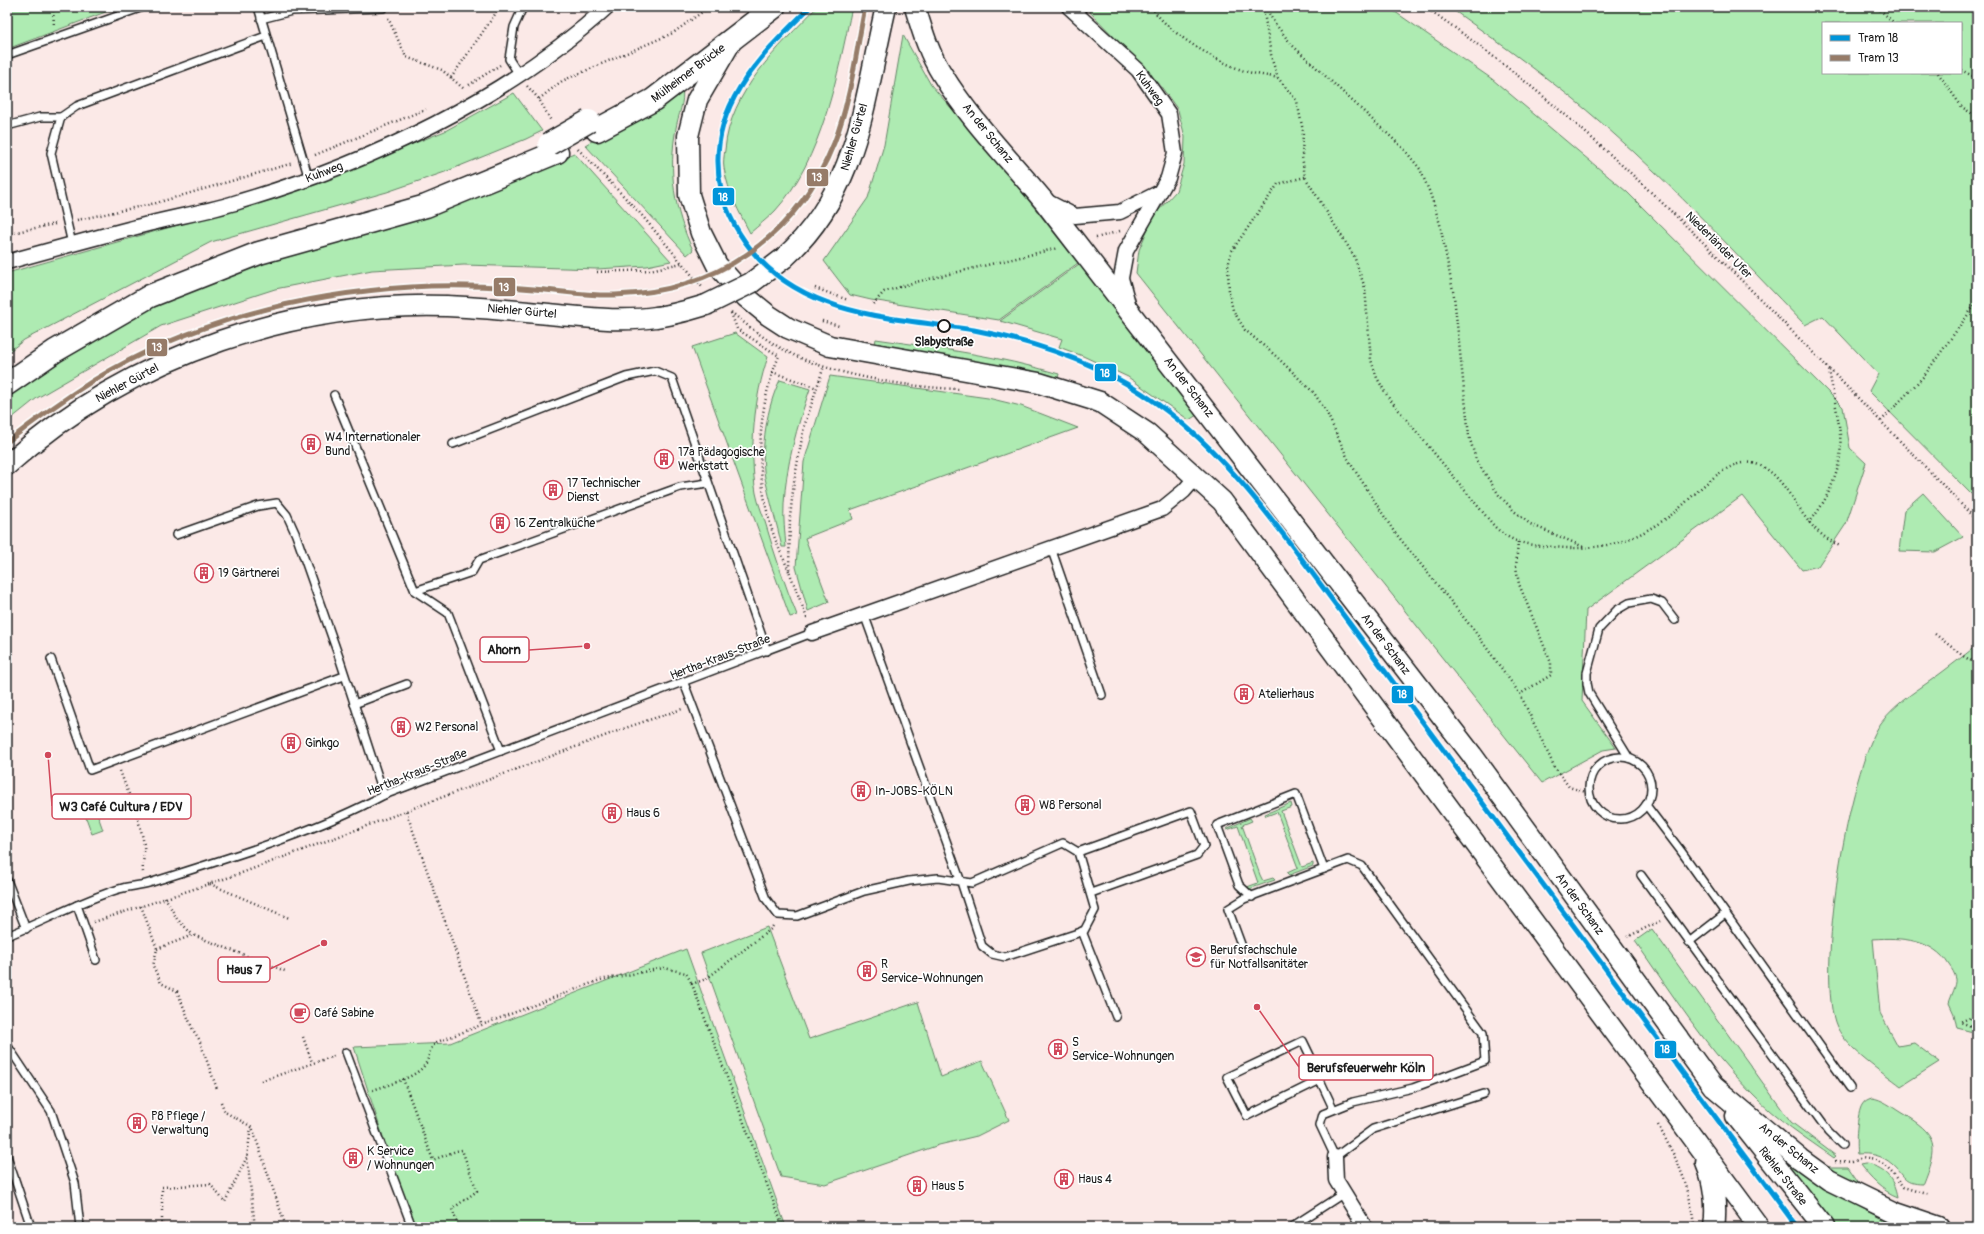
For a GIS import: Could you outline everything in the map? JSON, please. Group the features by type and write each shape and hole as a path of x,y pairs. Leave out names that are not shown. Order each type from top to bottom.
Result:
{"main road":[{"path":"7,384 55,351 150,296 259,253 426,206 558,141 641,95 669,77 758,7"},
{"name":"Mülheimer Brücke","path":"558,141 597,130 653,100 774,7"},
{"name":"Niehler Gürtel","path":"7,465 68,417 99,397 141,374 185,354 229,337 291,320 353,310 424,306 496,309 602,319 638,319 670,315 713,301 751,283 784,258 798,244 818,220 842,178 858,133 886,7"},
{"name":"An der Schanz","path":"915,7 924,37 942,74 977,122 1044,200 1472,755 1713,1086 1800,1159 1829,1180 1895,1212 1939,1227"},
{"path":"732,40 697,100 688,136 689,195 701,233 717,264 746,297 768,315 788,328 830,346 1039,383 1100,402 1147,433 1196,477 1222,502 1759,1227"},
{"path":"7,372 80,326 136,295 215,259 421,198 558,141"},
{"name":"Riehler Straße","path":"1713,1086 1824,1227"},
{"path":"1696,1143 1708,1167 1716,1215 1714,1227"}],"street":[{"name":"Kuhweg","path":"7,262 241,201 309,179 384,149 520,76 554,52 607,7"},
{"name":"Kuhweg","path":"1069,7 1138,70 1169,114 1175,153 1168,178 1126,251 1121,278 1130,311"},
{"path":"1044,200 1075,216 1120,212 1159,192"},
{"path":"812,633 1162,509 1184,491 1196,477"},
{"path":"1335,1157 1336,1180 1365,1227"}],"lane":[{"path":"7,55 143,7"},
{"path":"258,7 309,179"},
{"path":"520,76 509,59 514,27 524,7"},
{"path":"261,19 292,11 383,8"},
{"path":"7,126 40,117 61,117 77,106 266,36"},
{"path":"61,117 51,153 72,244"},
{"path":"453,444 626,377 655,371 672,378 767,650"},
{"path":"334,396 415,591 448,613 501,751"},
{"path":"415,591 472,572 479,560 680,487 708,482"},
{"path":"176,535 258,506 277,503 287,515 296,535 384,795"},
{"path":"1051,548 1102,695"},
{"path":"1629,758 1589,693 1587,673 1599,629 1617,610 1629,603 1651,599 1662,603 1675,620"},
{"path":"684,683 766,899 778,915 797,916 864,891 908,880 938,878 961,882 972,883 1063,843 1078,852 1091,893 1095,910 1084,931 1005,957 992,954 982,946 961,882 864,614"},
{"name":"Hertha-Kraus-Straße","path":"7,936 120,888 147,884 220,861 351,813 384,795 684,683 812,633"},
{"path":"51,658 90,770 344,676"},
{"path":"354,704 407,684"},
{"path":"1619,756 1629,758 1639,763 1646,770 1650,780 1651,791 1646,804 1635,815 1618,819 1608,817 1599,811 1592,803 1589,793 1589,782 1592,772 1599,764 1608,758 1619,756"},
{"path":"1252,897 1239,885 1217,825 1296,794 1324,869"},
{"path":"1646,804 1850,1088"},
{"path":"1078,852 1191,811 1204,846 1197,855 1091,893"},
{"path":"1242,947 1228,908 1244,899 1348,860 1362,866 1483,1033 1485,1061 1412,1088 1353,1102 1333,1108 1323,1114 1320,1125 1335,1157 1374,1129 1484,1094"},
{"path":"1641,875 1828,1131 1842,1145"},
{"path":"7,880 26,929"},
{"path":"77,905 96,960"},
{"path":"1689,942 1726,914"},
{"path":"1082,932 1116,1017"},
{"path":"1320,1080 1247,1116 1227,1077 1303,1041 1333,1108"},
{"path":"7,1045 51,1110 75,1183 80,1227"},
{"path":"346,1052 412,1227"},
{"path":"7,1156 31,1227"},
{"path":"1293,1226 1344,1193"}],"path":[{"path":"53,7 55,38"},
{"path":"451,78 500,7"},
{"path":"709,7 673,33 562,80 539,99 558,141 639,212 713,301 731,312 753,330 789,353 824,366 878,380 938,389 962,389"},
{"path":"1152,7 1167,25 1194,45 1239,69 1278,78"},
{"path":"1264,7 1272,60 1278,78 1297,102 1304,131 1302,156 1305,177 1354,256 1365,288 1371,360 1377,378 1388,397 1495,527 1506,537 1518,542 1561,548 1586,548 1620,542 1641,533 1673,513 1726,469 1740,463 1752,463 1765,468 1776,477 1810,523 1824,538 1840,546"},
{"path":"1264,7 1291,44 1404,149 1420,169 1440,224 1454,296 1469,436 1476,460 1499,495 1514,511 1530,524 1586,548"},
{"name":"Niederländer Ufer","path":"1425,7 1460,31 1588,134 1695,233 1881,421 1977,521"},
{"path":"1877,7 1893,22"},
{"path":"383,8 406,57 442,70 464,89"},
{"path":"458,93 509,59"},
{"path":"1962,70 1977,78"},
{"path":"1939,74 1962,107 1977,117"},
{"path":"7,234 156,203 303,160 432,106"},
{"path":"1305,177 1278,184 1231,252 1228,274 1229,293 1233,310 1245,330 1277,357 1314,393 1328,417 1349,461 1393,530 1473,629 1520,694 1554,766 1569,787 1589,793"},
{"path":"873,304 884,292 912,283 1122,231"},
{"path":"597,272 650,270 682,263"},
{"path":"815,288 848,300"},
{"path":"1881,421 1924,376 1977,302"},
{"path":"731,312 737,328 779,356 772,372 759,448 760,477 770,524 812,633"},
{"path":"789,571 790,517 794,482 804,427 824,366"},
{"path":"1810,523 1825,500 1835,476 1840,456 1840,439 1829,369"},
{"path":"772,372 817,388"},
{"path":"1518,542 1516,567 1519,584 1551,664 1551,675 1520,694"},
{"path":"1935,634 1963,656 1977,664"},
{"path":"84,926 165,897 209,884 631,726 692,705"},
{"path":"115,760 139,822 145,853 142,870 147,884"},
{"path":"406,811 482,1026"},
{"path":"209,884 289,918"},
{"path":"165,897 176,919 193,935 285,971"},
{"path":"141,906 157,949 153,966 161,983 177,991 193,1030 199,1039 217,1089"},
{"path":"692,984 706,979 771,929 778,915"},
{"path":"1623,939 1670,916"},
{"path":"157,949 193,935"},
{"path":"362,1094 413,1075 426,1063 429,1049 437,1042 600,980 664,968 686,973 692,984 783,1227"},
{"path":"1977,1015 1960,1022 1977,1028"},
{"path":"303,1037 312,1062"},
{"path":"261,1081 312,1062 346,1052"},
{"path":"403,1079 433,1160 462,1150 477,1191 452,1209 459,1227"},
{"path":"221,1102 225,1112 252,1127 286,1227"},
{"path":"1656,1120 1680,1165 1692,1202 1694,1227"},
{"path":"162,1227 162,1187 210,1184 225,1202 247,1156 252,1127"},
{"path":"247,1156 255,1227"}],"green space":[{"path":"7,7 119,7 7,49"},
{"path":"817,7 852,7 841,60 826,115 805,167 791,190 775,211 750,233 731,194 724,168 724,157 729,129 736,109 758,72 787,38"},
{"path":"1085,7 1388,7 1492,79 1627,192 1843,407 1850,448 1866,463 1846,524 1818,566 1802,570 1742,496 1586,610 1582,701 1616,748 1603,750 1542,783 1136,273 1139,250 1149,226 1158,211 1176,191 1184,164 1185,137 1178,110 1157,81"},
{"path":"1449,7 1977,7 1977,500 1869,391 1878,374 1823,316 1805,325 1657,174 1605,126 1528,65"},
{"path":"903,35 931,85 995,158 1078,263 999,320 871,300 850,295 824,261 868,198 884,145"},
{"path":"682,89 682,104 674,144 673,175 674,190 681,221 693,250 687,255 585,145"},
{"path":"514,93 542,131 445,172 387,192 211,242 24,340 7,353 7,273 288,194 445,131"},
{"path":"574,153 671,261 647,266 597,269 464,265 372,270 275,289 161,326 37,398 7,422 7,399 27,381 150,307 262,260 438,208"},
{"path":"1079,264 1112,302 1197,415 1189,420 1128,377 1083,356 1059,347 1062,339 1000,321"},
{"path":"735,333 768,357 763,372 756,406 753,442 754,477 758,501 780,570 797,615 790,617 692,347"},
{"path":"876,339 991,357 1059,374 1057,382 874,348"},
{"path":"830,376 988,398 1021,406 1078,428 850,510 853,519 805,538 829,602 808,611 796,567 804,462"},
{"path":"780,380 810,389 797,431 787,475 784,509 786,547 782,547 767,487 763,454 768,415 775,390"},
{"path":"1923,493 1963,537 1935,552 1899,551 1904,510"},
{"path":"1977,645 1977,1033 1957,1028 1954,1014 1949,1003 1955,987 1956,979 1952,970 1942,956 1925,945 1905,939 1873,939 1880,1013 1898,1046 1914,1043 1939,1062 1901,1086 1857,1052 1842,1036 1837,1027 1831,1002 1830,965 1832,921 1838,873 1857,782 1869,747 1881,723 1901,702 1946,670"},
{"path":"92,799 103,830 92,834 81,804"},
{"path":"1291,803 1292,807 1281,811 1302,867 1313,863 1313,866 1289,875 1287,873 1298,868 1277,812 1266,816 1265,814"},
{"path":"1250,818 1252,821 1242,825 1260,875 1263,881 1273,878 1275,880 1249,889 1247,887 1258,883 1238,826 1227,830 1226,829"},
{"path":"767,927 809,1039 918,1002 941,1077 982,1061 1009,1120 977,1136 939,1145 825,1184 781,1177 701,953"},
{"path":"1652,929 1791,1122 1836,1156 1834,1158 1771,1112 1720,1059 1676,1001 1635,941"},
{"path":"686,949 786,1227 412,1227 354,1047 450,1043"},
{"path":"1872,1098 1883,1102 1913,1120 1929,1134 1933,1150 1932,1159 1923,1184 1916,1184 1908,1181 1892,1164 1884,1158 1871,1154 1857,1154 1856,1143 1860,1109 1864,1102"},
{"path":"1786,1161 1839,1196 1887,1221 1883,1227 1831,1227 1783,1163"},
{"path":"1865,1164 1878,1167 1888,1174 1894,1184 1898,1197 1882,1188 1872,1179 1860,1165"},
{"path":"1820,1165 1831,1167 1848,1167 1862,1187"}],"tram line":[{"name":"18","path":"810,7 772,45 740,87 728,110 721,134 718,161 721,189 735,226 752,251 781,278 805,293 832,304 859,312 888,318 990,333 1036,345 1096,368 1129,385 1159,405 1187,427 1237,477 1260,504 1797,1227"},
{"name":"13","path":"7,442 94,380 130,360 168,342 207,327 247,314 287,304 328,296 370,291 442,286 503,287 615,295 652,292 686,283 719,271 748,254 775,232 798,206 818,177 834,143 845,110 865,7"}],"place":[{"name":"Slabystraße","path":"944,326"},
{"name":"W4 Internationaler Bund","path":"311,444"},
{"name":"17a Pädagogische Werkstatt","path":"664,459"},
{"name":"17 Technischer Dienst","path":"553,490"},
{"name":"16 Zentralküche","path":"500,523"},
{"name":"19 Gärtnerei","path":"204,573"},
{"name":"Ahorn","path":"587,646"},
{"name":"Atelierhaus","path":"1244,694"},
{"name":"W2 Personal","path":"401,727"},
{"name":"Ginkgo","path":"291,743"},
{"name":"W3 Café Cultura / EDV","path":"48,755"},
{"name":"In-JOBS-KÖLN","path":"861,791"},
{"name":"W8 Personal","path":"1025,805"},
{"name":"Haus 6","path":"612,813"},
{"name":"Haus 7","path":"324,943"},
{"name":"Berufsfachschule für Notfallsanitäter","path":"1196,957"},
{"name":"R Service-Wohnungen","path":"867,971"},
{"name":"Berufsfeuerwehr Köln","path":"1257,1007"},
{"name":"Café Sabine","path":"300,1013"},
{"name":"S Service-Wohnungen","path":"1058,1049"},
{"name":"P8 Pflege / Verwaltung","path":"137,1123"},
{"name":"K Service / Wohnungen","path":"353,1158"},
{"name":"Haus 4","path":"1064,1179"},
{"name":"Haus 5","path":"917,1186"}]}
